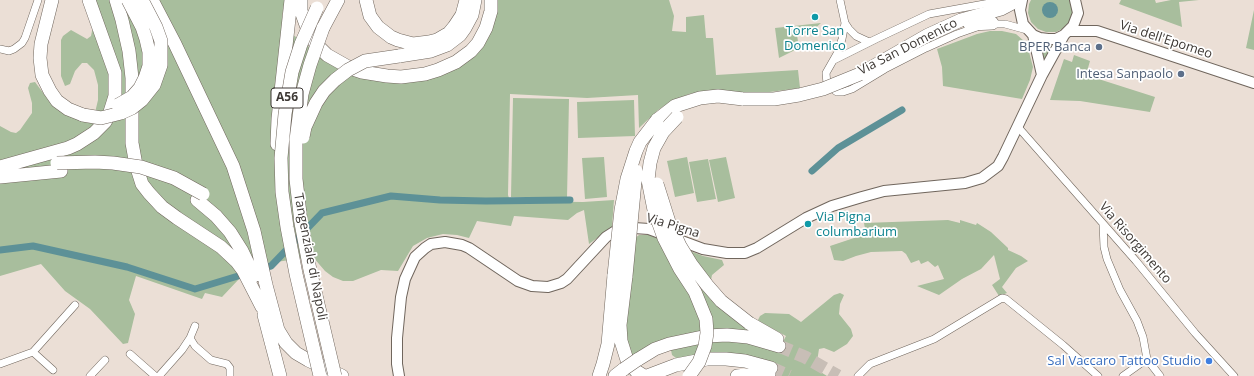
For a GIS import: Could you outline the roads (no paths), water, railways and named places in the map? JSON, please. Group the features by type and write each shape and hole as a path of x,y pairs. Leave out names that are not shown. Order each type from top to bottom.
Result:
{"highway":[{"path":"52,0 41,44 40,58 42,75 47,86 58,100 68,109 84,111 101,118 121,113 132,108 142,100 154,85 161,65 161,41 156,27 142,0"},
{"path":"60,0 48,47 50,70 54,82 64,96 84,111"},
{"path":"0,168 77,144 94,133 107,118 114,102 116,80 113,66 89,0"},
{"path":"116,0 129,51 132,78 132,143 136,165 142,184 162,207 221,247 237,262 243,270 262,307"},
{"path":"84,111 106,108 122,103 136,93 145,78 148,66 148,45 142,26 128,0"},
{"path":"152,0 175,44 233,166 254,231 275,323 282,337 296,353 329,374 342,376"},
{"path":"301,0 301,11 309,33 316,43 328,55 350,68 362,72 401,77 425,74 438,70 456,62 467,54 478,43 486,28 491,11 492,0"},
{"name":"Tangenziale di Napoli","path":"329,374 298,205 296,151 302,94 310,65 323,28 338,0"},
{"path":"366,0 370,16 378,27 391,37 413,44 437,40 449,33 462,15 466,0"},
{"path":"298,205 304,135 307,122 319,98 334,80 359,64 372,60 431,52 448,45 460,35 465,28 472,15 475,0"},
{"path":"689,376 699,362 705,346 707,333 706,319 697,297 664,238 654,210 648,180 654,148 662,132 677,117 688,109 705,103 724,100 774,99 799,96 823,90 860,74 928,35 961,20 1001,10 1018,0"},
{"path":"282,192 277,153 278,119 290,4"},
{"name":"Tangenziale di Napoli","path":"319,4 299,51 289,85 282,146 282,192 296,274 329,374"},
{"path":"946,27 976,23 992,23"},
{"path":"737,376 770,371 745,361 712,359 685,362 649,375 636,371 627,360 621,341 620,325 621,210 627,179 636,151 645,135 657,120 675,106 696,99 718,96 744,99"},
{"path":"619,373 636,360 655,349 669,344 707,336 726,335 748,337 781,344 749,323 721,300 700,276 680,246 665,211 656,180 657,157 662,139 677,117"},
{"path":"0,168 58,163 113,163 141,167 174,178 203,194 233,221 251,249 266,285"},
{"path":"0,177 61,171 103,171 132,174 175,187 206,207 230,232 249,263 280,376"},
{"path":"599,376 608,344 620,275"}],"main road":[{"path":"1022,0 1020,10 1021,17 1030,32 1042,75"},
{"name":"Via Pigna","path":"399,376 397,364 397,338 401,297 405,279 415,257 431,244 446,242 462,245 469,248 512,278 525,284 540,287 555,285 566,279 606,236 624,228 649,229 703,249 716,252 745,253 757,248 806,218 832,206 884,191 965,183 982,178 998,166 1042,75 1066,33 1076,20 1078,2"},
{"name":"Via dell'Epomeo","path":"1030,32 1040,38 1048,40 1056,39 1066,33 1097,31 1254,83"}],"street":[{"path":"0,49 14,49 22,43 38,0"},
{"name":"Via San Domenico","path":"840,0 845,23 849,29 856,36 869,42"},
{"name":"Via San Domenico","path":"834,60 929,14 1006,0"},
{"name":"Via San Domenico","path":"845,23 840,46 826,73 827,84 837,92 844,92 852,89 885,69 944,40 971,29 992,23 1005,24 1030,32"},
{"name":"Via Risorgimento","path":"1018,127 1136,261 1195,333 1234,376"},
{"path":"1103,224 1104,247 1107,259 1120,290 1137,321 1143,337 1147,359 1160,376"},
{"path":"858,376 870,364 934,339 1002,298 1006,299 1052,335 1098,376"},
{"path":"0,364 33,352 75,305"},
{"path":"159,376 182,350 190,338 195,326"},
{"path":"190,338 195,346 211,360 227,364 230,368 230,376"},
{"path":"33,352 54,370"},
{"path":"130,354 155,376"},
{"path":"1123,376 1147,359"},
{"path":"90,376 105,360"}],"water":[{"path":"1050,2 1057,7 1058,10 1053,17 1050,18 1043,13 1042,10 1047,3"}],"waterway":[{"path":"812,171 838,148 902,110"},
{"path":"259,269 271,266 322,213 391,196 440,200 570,200"},
{"path":"0,250 33,246 127,267 195,289 248,273"}],"tunnel":[{"path":"779,346 805,357 838,376"},
{"path":"771,368 789,376"}],"place":[{"name":"Torre San Domenico","path":"815,17"},
{"name":"BPER Banca","path":"1099,47"},
{"name":"Intesa Sanpaolo","path":"1181,74"},
{"name":"Via Pigna columbarium","path":"808,224"},
{"name":"Sal Vaccaro Tattoo Studio","path":"1209,361"}]}
